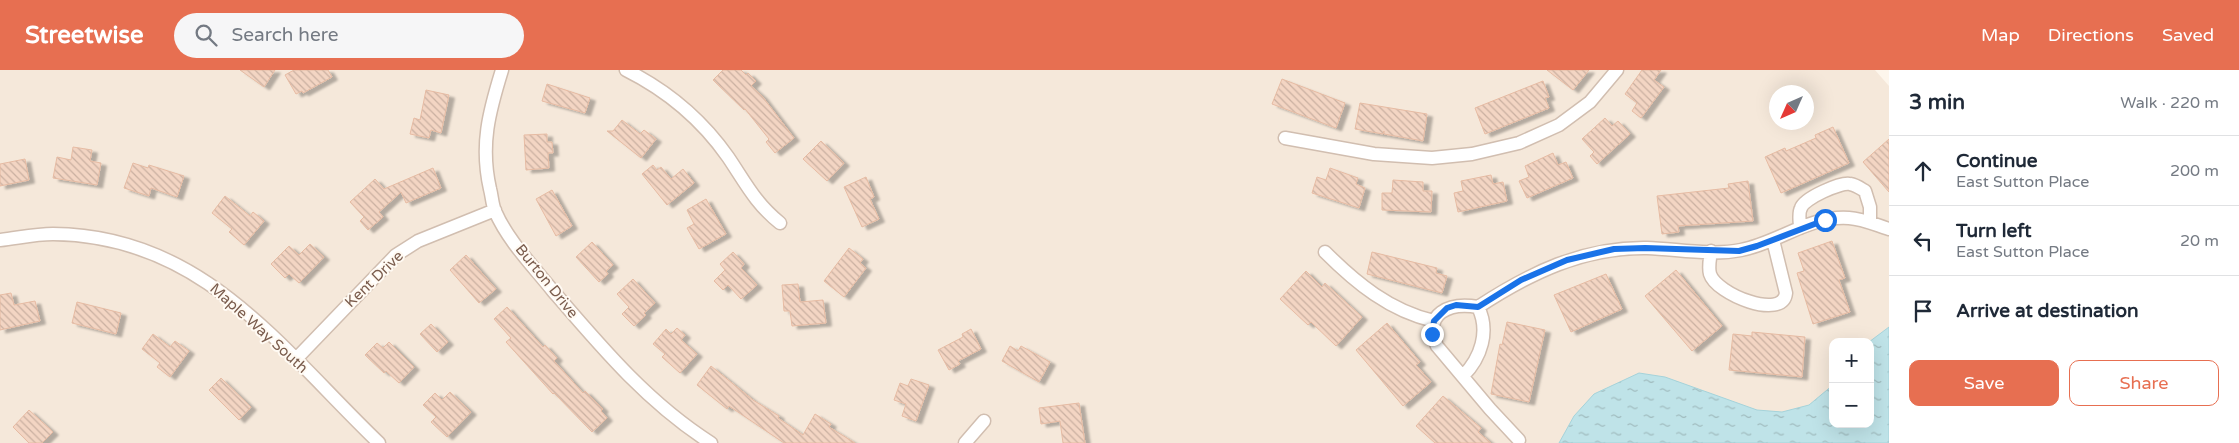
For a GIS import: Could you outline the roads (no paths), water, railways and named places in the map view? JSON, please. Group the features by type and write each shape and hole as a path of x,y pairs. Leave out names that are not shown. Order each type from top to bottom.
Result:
{"street":[{"name":"Burton Drive","path":"502,70 488,115 486,134 485,158 495,210 526,258 634,381 682,422 711,443"},
{"path":"626,70 656,87 689,113 723,151 764,211 780,223"},
{"path":"1285,138 1374,154 1432,158 1472,154 1519,143 1560,125 1590,102 1617,70"},
{"path":"1800,228 1800,208 1804,203 1832,187 1842,184 1850,184 1865,191 1870,207 1870,222"},
{"name":"Kent Drive","path":"296,359 396,255 418,241 495,210"},
{"path":"1519,440 1437,346 1432,334 1434,321 1447,308 1456,305 1478,307 1544,269 1590,254 1614,249 1739,251 1800,228 1833,219 1849,218 1870,222 1889,229"},
{"name":"Maple Way South","path":"0,240 34,235 74,235 95,238 151,252 185,268 216,288 296,359 380,443"},
{"path":"1711,251 1710,273 1718,285 1736,296 1756,303 1768,305 1781,303 1786,298 1786,293 1772,240"},
{"path":"1325,252 1347,274 1380,298 1434,321"},
{"path":"1463,376 1480,353 1483,321 1478,307"},
{"path":"965,443 984,421"}],"water":[{"path":"1889,327 1889,443 1559,443 1574,416 1594,394 1639,373 1665,377 1757,410 1782,412 1809,405 1829,388 1829,428 1874,428 1874,338"}]}
